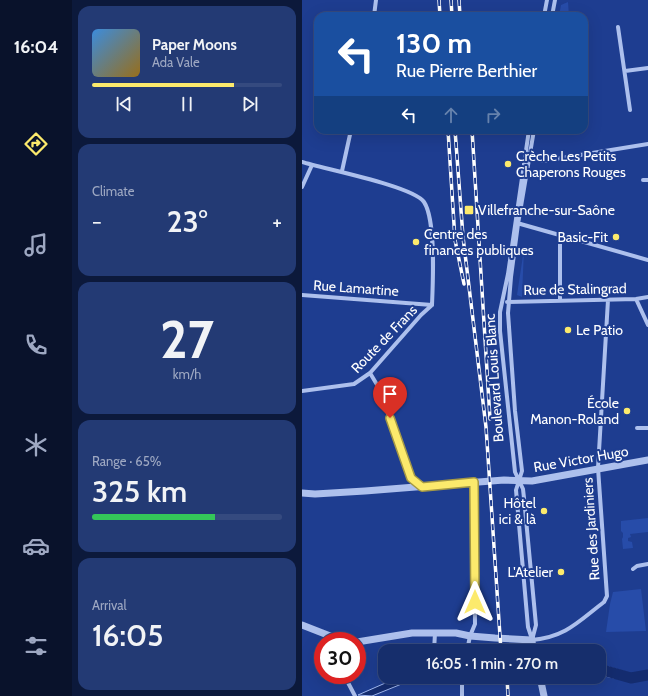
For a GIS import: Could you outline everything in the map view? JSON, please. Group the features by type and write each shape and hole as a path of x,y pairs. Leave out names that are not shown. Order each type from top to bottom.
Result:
{"street":[{"path":"374,12 376,0"},
{"path":"545,12 547,0"},
{"path":"553,12 555,0"},
{"path":"618,27 630,110"},
{"path":"625,71 648,68"},
{"path":"342,171 350,134"},
{"name":"Boulevard Louis Blanc","path":"528,134 509,302 509,331 522,471 516,490 528,626 532,640"},
{"name":"Boulevard Louis Blanc","path":"532,644 536,625 524,498 523,489 515,472 500,331 500,312 533,134"},
{"path":"529,156 543,161 648,144"},
{"path":"302,162 342,171 411,193 423,201 428,212 430,222 433,260 432,305"},
{"path":"302,187 312,165"},
{"path":"517,223 648,260"},
{"path":"560,235 560,300"},
{"name":"Rue Lamartine","path":"302,295 432,305"},
{"name":"Rue de Stalingrad","path":"502,301 608,300 648,297"},
{"path":"636,299 648,325"},
{"name":"Rue des Jardiniers","path":"532,640 548,637 567,630 604,602 607,596 598,468 608,300"},
{"name":"Route de Frans","path":"302,391 354,384 370,373 421,315 432,305"},
{"path":"370,373 379,388 411,478 422,487"},
{"path":"637,428 648,428"},
{"name":"Rue Victor Hugo","path":"302,493 316,494 504,480 534,481 648,460"},
{"path":"468,644 475,624 474,482"},
{"path":"633,569 636,566 648,564"},
{"path":"302,625 319,632"},
{"path":"366,641 412,633 456,633 470,636 532,640"},
{"path":"434,644 435,633"},
{"path":"348,684 354,696"},
{"path":"462,684 462,696"},
{"path":"541,684 544,696"}],"shaded area":[{"path":"568,2 569,12 560,12 561,5"},
{"path":"524,249 522,297 517,295"},
{"path":"648,518 648,532 630,534 631,537 628,538 628,541 632,542 633,548 623,549 621,521"},
{"path":"641,589 646,631 606,632 613,592"},
{"path":"606,666 632,674 639,674 635,682 606,676"},
{"path":"383,684 402,684 372,696 358,695"}],"waterway":[{"path":"606,671 631,678 648,675"}],"railway":[{"path":"439,0 440,12"},
{"path":"451,0 452,12"},
{"path":"459,0 460,12"},
{"path":"448,134 455,240 464,284"},
{"path":"455,134 463,237 486,427 501,644"},
{"path":"472,134 490,419"},
{"path":"507,684 508,696"}],"place":[{"name":"Crèche Les Petits Chaperons Rouges","path":"508,164"},
{"name":"Villefranche-sur-Saône","path":"469,210"},
{"name":"Basic-Fit","path":"616,237"},
{"name":"Centre des finances publiques","path":"416,242"},
{"name":"Le Patio","path":"568,330"},
{"name":"École Manon-Roland","path":"627,411"},
{"name":"Hôtel ici & là","path":"544,511"},
{"name":"L'Atelier","path":"561,572"}],"route":[{"path":"390,418 411,478 422,487 474,482 475,602"}]}
